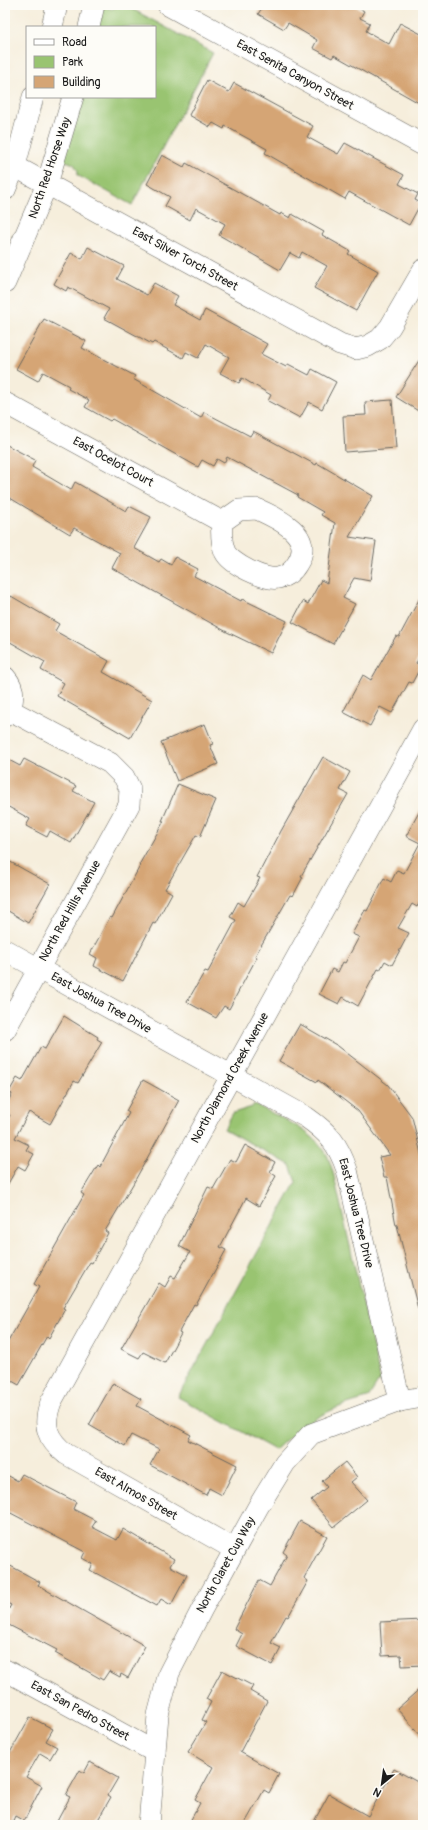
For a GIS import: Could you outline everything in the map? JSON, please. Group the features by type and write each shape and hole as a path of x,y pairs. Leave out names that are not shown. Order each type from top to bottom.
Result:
{"street":[{"path":"52,26 57,5"},
{"path":"89,26 94,5"},
{"name":"East Senita Canyon Street","path":"168,5 423,145"},
{"path":"5,190 10,164 33,98"},
{"name":"North Red Horse Way","path":"5,283 47,184 73,98"},
{"name":"East Silver Torch Street","path":"10,164 340,344 356,349 368,346 380,339 390,326 423,270"},
{"name":"East Ocelot Court","path":"5,403 222,522"},
{"path":"5,677 11,684 14,696 7,713"},
{"name":"North Red Hills Avenue","path":"5,1030 129,805 130,789 124,777 110,763 7,713"},
{"name":"North Diamond Creek Avenue","path":"47,1430 46,1415 51,1402 423,729"},
{"name":"East Joshua Tree Drive","path":"5,950 306,1117 321,1127 334,1140 342,1154 349,1176 400,1401"},
{"name":"North Claret Cup Way","path":"149,1825 158,1715 169,1673 234,1549 285,1463 311,1434 400,1401 423,1397"},
{"name":"East Almos Street","path":"47,1430 54,1444 66,1454 234,1549"},
{"name":"East San Pedro Street","path":"5,1670 155,1752"}],"green space":[{"path":"119,5 125,5 213,53 132,205 77,175 78,171 74,164 63,160 79,98 156,98 156,26 96,26 102,6 112,9"},
{"path":"254,1104 304,1131 321,1146 328,1157 334,1176 381,1382 378,1382 368,1398 341,1406 318,1417 297,1431 275,1450 178,1397 296,1182 290,1165 224,1129 233,1113 252,1107"}],"building":[{"path":"264,5 353,5 364,11 360,18 370,23 366,31 389,44 400,23 423,35 423,95 419,103 334,55 332,58 313,48 317,40 288,23 284,29 258,14"},
{"path":"207,80 229,92 234,83 313,126 307,137 338,154 345,143 404,175 399,184 418,194 415,200 421,203 409,225 349,192 345,199 265,153 267,149 225,126 224,129 213,123 210,127 189,115"},
{"path":"162,155 184,167 186,163 280,215 281,213 290,218 292,214 324,232 322,235 350,251 348,254 378,271 356,311 314,288 327,266 302,252 299,258 290,253 280,270 219,235 225,224 196,208 190,220 165,206 170,197 147,184"},
{"path":"88,247 124,266 117,279 147,295 154,283 178,296 173,305 200,320 205,310 267,344 261,354 286,367 288,364 309,375 312,369 336,382 322,409 309,402 300,418 268,401 271,395 242,378 239,383 220,373 229,357 206,344 198,358 186,352 183,358 154,342 152,344 104,318 109,309 68,287 66,291 54,284 71,253 82,259"},
{"path":"44,319 86,341 82,348 135,376 133,379 201,418 204,412 250,436 253,431 316,465 317,463 373,496 349,537 376,541 370,581 354,578 343,598 355,604 333,644 292,622 303,601 308,604 321,580 327,583 335,523 321,515 323,512 297,497 298,495 227,457 224,463 217,459 213,466 202,460 198,467 112,419 110,421 85,407 89,400 68,389 69,386 43,372 38,381 16,369"},
{"path":"423,354 423,414 396,397"},
{"path":"392,400 396,448 345,452 343,416 366,415 365,402"},
{"path":"5,444 35,460 32,467 71,490 75,482 126,511 129,506 151,517 134,548 159,562 161,559 171,565 175,557 198,569 194,576 241,601 242,599 287,621 271,653 227,632 112,568 120,553 74,528 70,534 5,495"},
{"path":"423,592 423,651 416,663 421,666 412,683 409,682 392,713 380,707 370,726 343,712 363,675 371,680 396,636 399,637"},
{"path":"11,596 59,624 55,631 109,661 103,672 152,700 130,738 57,696 64,683 41,670 45,662 5,639 5,607"},
{"path":"205,724 213,744 210,745 218,764 177,781 161,742"},
{"path":"323,757 350,772 340,790 348,794 301,876 303,877 293,896 290,895 255,956 257,957 229,1009 224,1006 216,1018 187,1002 205,971 208,972 236,920 230,917 238,902 244,906 260,878 257,877 281,831"},
{"path":"5,758 20,766 24,759 76,786 73,791 94,802 71,843 50,831 47,837 26,826 30,819 5,805"},
{"path":"178,784 216,800 200,837 196,835 165,889 172,893 155,924 153,923 123,981 94,966 97,958 90,954 110,917 112,918 140,866 139,865 164,821 162,821"},
{"path":"423,805 423,896 417,907 412,904 398,928 409,933 392,965 385,961 380,970 378,969 358,1006 343,997 339,1004 319,994 332,969 338,972 343,962 345,963 359,937 352,934 365,910 367,911 384,878 391,882 397,870 404,873 420,843 406,836"},
{"path":"5,859 50,884 28,923 5,909"},
{"path":"64,1016 98,1037 97,1039 102,1042 78,1083 74,1081 50,1124 29,1112 15,1138 29,1145 26,1150 34,1154 25,1170 18,1166 5,1189 5,1124 10,1115 5,1113 5,1107 12,1094 9,1092 17,1078 22,1081 41,1047 45,1049"},
{"path":"300,1024 338,1046 388,1085 412,1117 423,1162 423,1308 418,1309 396,1225 387,1177 384,1177 379,1157 390,1155 358,1111 318,1080 317,1082 279,1061"},
{"path":"143,1080 179,1100 133,1184 105,1231 108,1233 92,1263 90,1262 63,1308 65,1309 49,1338 47,1336 19,1385 5,1377 5,1347 39,1287 34,1284 84,1195 81,1193 98,1165 100,1167 129,1113 126,1111"},
{"path":"245,1145 275,1162 270,1172 276,1176 259,1206 246,1198 220,1247 226,1250 196,1305 194,1304 165,1363 143,1352 139,1358 121,1349 159,1283 165,1287 171,1276 175,1278 190,1252 179,1246 208,1187 213,1189 230,1159 236,1162"},
{"path":"113,1383 141,1399 137,1406 191,1435 188,1440 237,1465 222,1495 209,1488 206,1495 150,1465 159,1449 131,1435 125,1446 89,1425"},
{"path":"345,1462 357,1477 351,1482 367,1500 334,1527 311,1500 327,1487 322,1481"},
{"path":"5,1474 18,1481 22,1474 76,1502 73,1509 96,1521 92,1527 117,1540 123,1529 174,1559 170,1566 187,1575 171,1605 161,1599 157,1606 90,1570 93,1564 82,1558 85,1552 5,1510"},
{"path":"300,1521 327,1536 304,1578 308,1581 288,1617 286,1616 271,1643 281,1648 272,1665 236,1646 242,1634 234,1629 259,1580 270,1586 287,1555 283,1552"},
{"path":"5,1563 40,1582 38,1585 48,1591 145,1646 128,1678 121,1674 120,1677 109,1671 103,1680 55,1653 57,1650 5,1623 5,1616 11,1605 5,1602"},
{"path":"422,1620 423,1665 402,1666 401,1655 382,1656 380,1622"},
{"path":"222,1670 253,1686 250,1691 267,1701 240,1752 279,1774 269,1793 264,1790 244,1825 188,1825 200,1803 195,1800 213,1767 188,1752 206,1722 202,1720 211,1702 206,1699"},
{"path":"423,1686 423,1738 397,1709"},
{"path":"30,1717 53,1729 46,1741 57,1747 50,1759 40,1753 26,1777 42,1786 24,1821 15,1816 11,1825 5,1825 5,1770 10,1760 7,1758"},
{"path":"90,1762 118,1778 108,1795 111,1797 95,1825 55,1825 70,1797 66,1795 80,1770 84,1773"},
{"path":"394,1769 423,1785 423,1819 420,1825 312,1825 329,1794 368,1816"}]}
